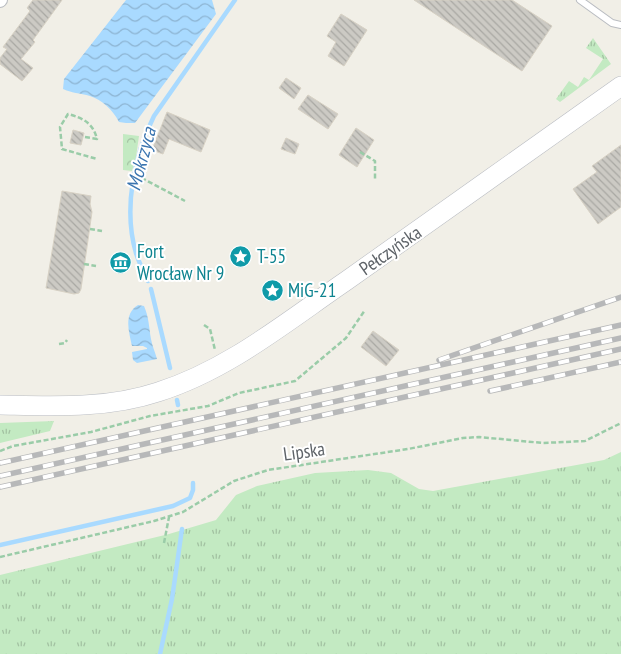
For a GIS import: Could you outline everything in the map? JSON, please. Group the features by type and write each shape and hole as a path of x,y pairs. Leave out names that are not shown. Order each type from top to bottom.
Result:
{"main road":[{"name":"Pełczyńska","path":"0,405 107,403 156,393 183,384 206,373 251,347 621,86"}],"lane":[{"path":"580,0 612,23 621,25"}],"path":[{"path":"86,137 97,139 95,131 83,118 68,114 60,127 62,149 97,159"},
{"path":"360,152 375,161 375,181"},
{"path":"135,162 141,164 138,176 185,201"},
{"path":"90,229 102,231"},
{"path":"84,264 96,266"},
{"path":"0,451 13,446 90,432 150,416 208,406 239,394 295,381 346,338 365,310"},
{"path":"204,325 210,329 216,351"},
{"path":"59,344 65,344 67,340"},
{"name":"Lipska","path":"0,556 183,512 234,482 268,470 408,449 463,438 479,437 543,443 585,441 621,423"},
{"path":"164,543 169,516"}],"green space":[{"path":"593,38 611,64 560,102 556,99 569,81 578,87 584,77 589,80 603,59 586,48"},
{"path":"123,134 139,136 132,171 123,170"},
{"path":"54,421 50,431 0,443 0,423"},
{"path":"621,452 621,654 0,654 0,575 169,534 216,520 236,495 257,486 315,473 368,470 391,473 419,489 433,491 604,460"}],"water":[{"path":"126,0 212,0 216,14 135,123 119,122 99,100 63,89 64,79"},
{"path":"138,305 144,306 146,310 151,341 157,359 137,363 133,360 132,352 147,349 143,346 132,346 128,324 130,313"}],"building":[{"path":"33,0 62,0 33,40 35,42 21,59 33,68 22,81 0,64 0,58 7,49 3,47 30,11 27,8"},
{"path":"414,0 512,0 552,26 522,71"},
{"path":"341,14 367,30 344,66 328,56 336,42 327,36"},
{"path":"286,78 301,88 294,99 279,88"},
{"path":"308,95 338,114 328,129 298,109"},
{"path":"167,112 210,130 201,152 169,139 163,154 152,150"},
{"path":"356,128 374,140 357,167 339,155"},
{"path":"73,130 84,133 81,145 70,143"},
{"path":"286,138 299,144 295,154 281,149"},
{"path":"621,145 621,207 598,224 573,189 597,172 592,166"},
{"path":"62,191 91,196 92,212 81,289 79,293 74,294 46,288"},
{"path":"373,331 399,350 386,366 361,347"}],"waterway":[{"name":"Mokrzyca","path":"148,281 136,253 131,219 133,183 141,148 154,116 235,0"},
{"name":"Mokrzyca","path":"151,289 170,368"},
{"name":"Mokrzyca","path":"177,400 178,405"},
{"path":"0,545 173,506 190,498 193,483"},
{"path":"160,654 172,599 182,529"}],"railway":[{"path":"439,360 621,297"},
{"path":"0,463 621,325"},
{"path":"0,476 621,338"},
{"path":"0,487 621,349"},
{"path":"490,391 621,362"}],"place":[{"name":"T-55","path":"241,256"},
{"name":"Fort Wrocław Nr 9","path":"121,262"},
{"name":"MiG-21","path":"272,290"}]}
